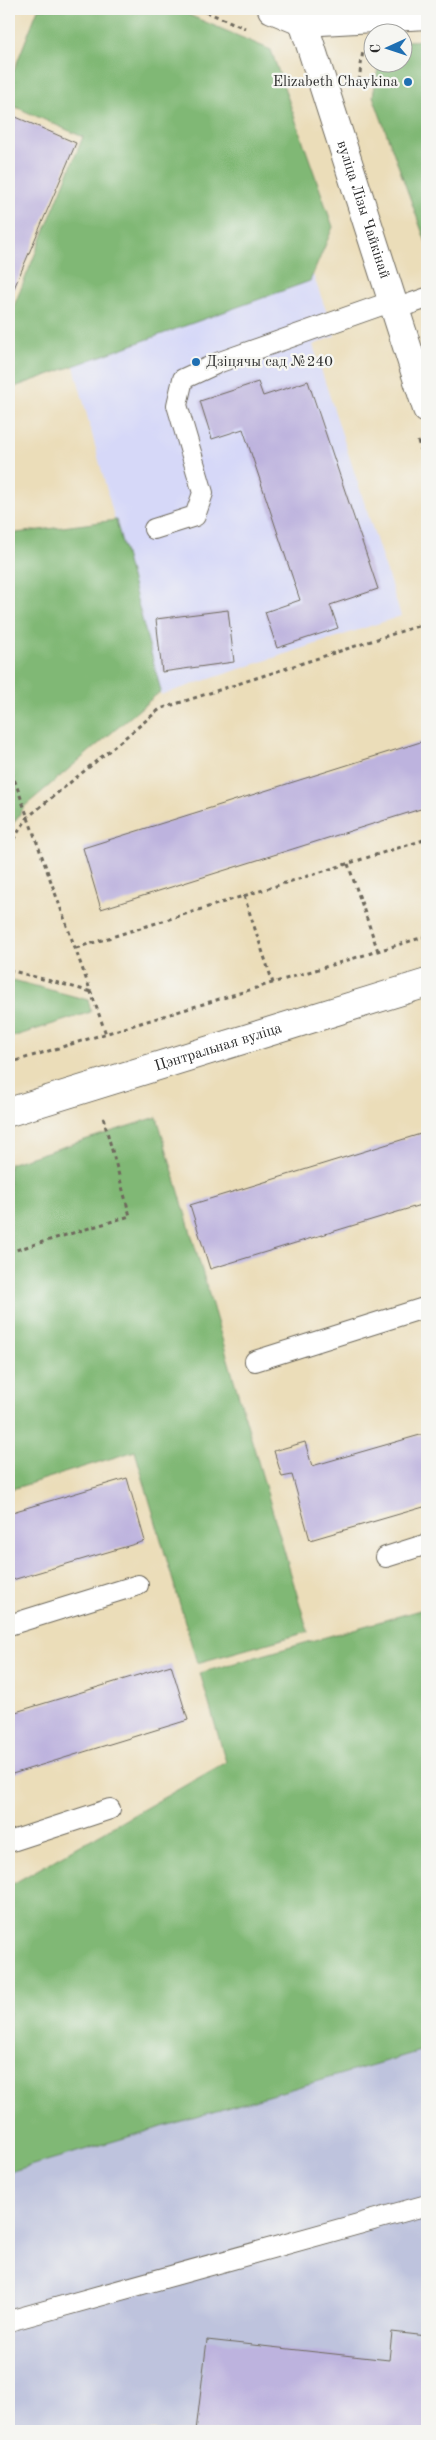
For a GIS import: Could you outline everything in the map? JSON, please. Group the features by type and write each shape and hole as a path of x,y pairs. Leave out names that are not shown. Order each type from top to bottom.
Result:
{"street":[{"path":"272,9 303,15 427,15"},
{"name":"вуліца Лізы Чайкінай","path":"303,15 427,409"},
{"name":"Цэнтральная вуліца","path":"9,1112 427,983"}],"lane":[{"path":"154,529 195,516 203,494 177,405 183,379 220,362 394,305 427,298"},
{"path":"255,1361 427,1307"},
{"path":"386,1556 427,1544"},
{"path":"9,1625 138,1585"},
{"path":"9,1842 110,1809"},
{"path":"9,2321 427,2205"}],"path":[{"path":"199,9 253,31"},
{"path":"9,846 28,817 160,710 427,624"},
{"path":"9,765 106,1034"},
{"path":"76,948 427,839"},
{"path":"348,864 378,951"},
{"path":"244,896 273,983"},
{"path":"9,1063 427,936"},
{"path":"9,970 92,992"},
{"path":"9,1252 130,1216 101,1111"}],"shaded area":[{"name":"Дзіцячы сад №240","path":"232,52 335,336 313,345 401,616 161,695 47,264"},
{"path":"427,2046 427,2431 9,2431 9,2167"}],"green space":[{"path":"38,9 175,9 271,50 333,227 310,281 9,389 9,318 83,137 9,104 9,83"},
{"path":"427,40 427,245 373,96 377,72 414,72 414,41"},
{"path":"116,520 161,691 25,806 9,830 9,534"},
{"path":"9,979 88,1000 91,1012 9,1038"},
{"path":"157,1117 308,1632 197,1663 135,1451 9,1490 9,1164"},
{"path":"427,1608 427,2049 9,2172 9,1886 226,1762 200,1673"}],"building":[{"path":"9,114 76,143 9,300"},
{"path":"308,381 378,589 330,605 338,628 277,648 265,612 300,600 243,429 212,439 200,401 258,382 263,396"},
{"path":"228,610 234,662 162,672 156,619"},
{"path":"427,740 427,807 101,909 83,848"},
{"path":"427,1132 427,1203 210,1269 190,1205"},
{"path":"427,1433 427,1506 310,1540 292,1475 282,1477 274,1451 305,1442 312,1466"},
{"path":"127,1478 145,1541 9,1581 9,1513"},
{"path":"171,1665 188,1720 9,1775 9,1714"},
{"path":"392,2332 427,2336 427,2431 196,2431 207,2340 389,2360"}],"place":[{"name":"Elizabeth Chaykina","path":"408,82"},
{"name":"Дзіцячы сад №240","path":"196,362"}]}
